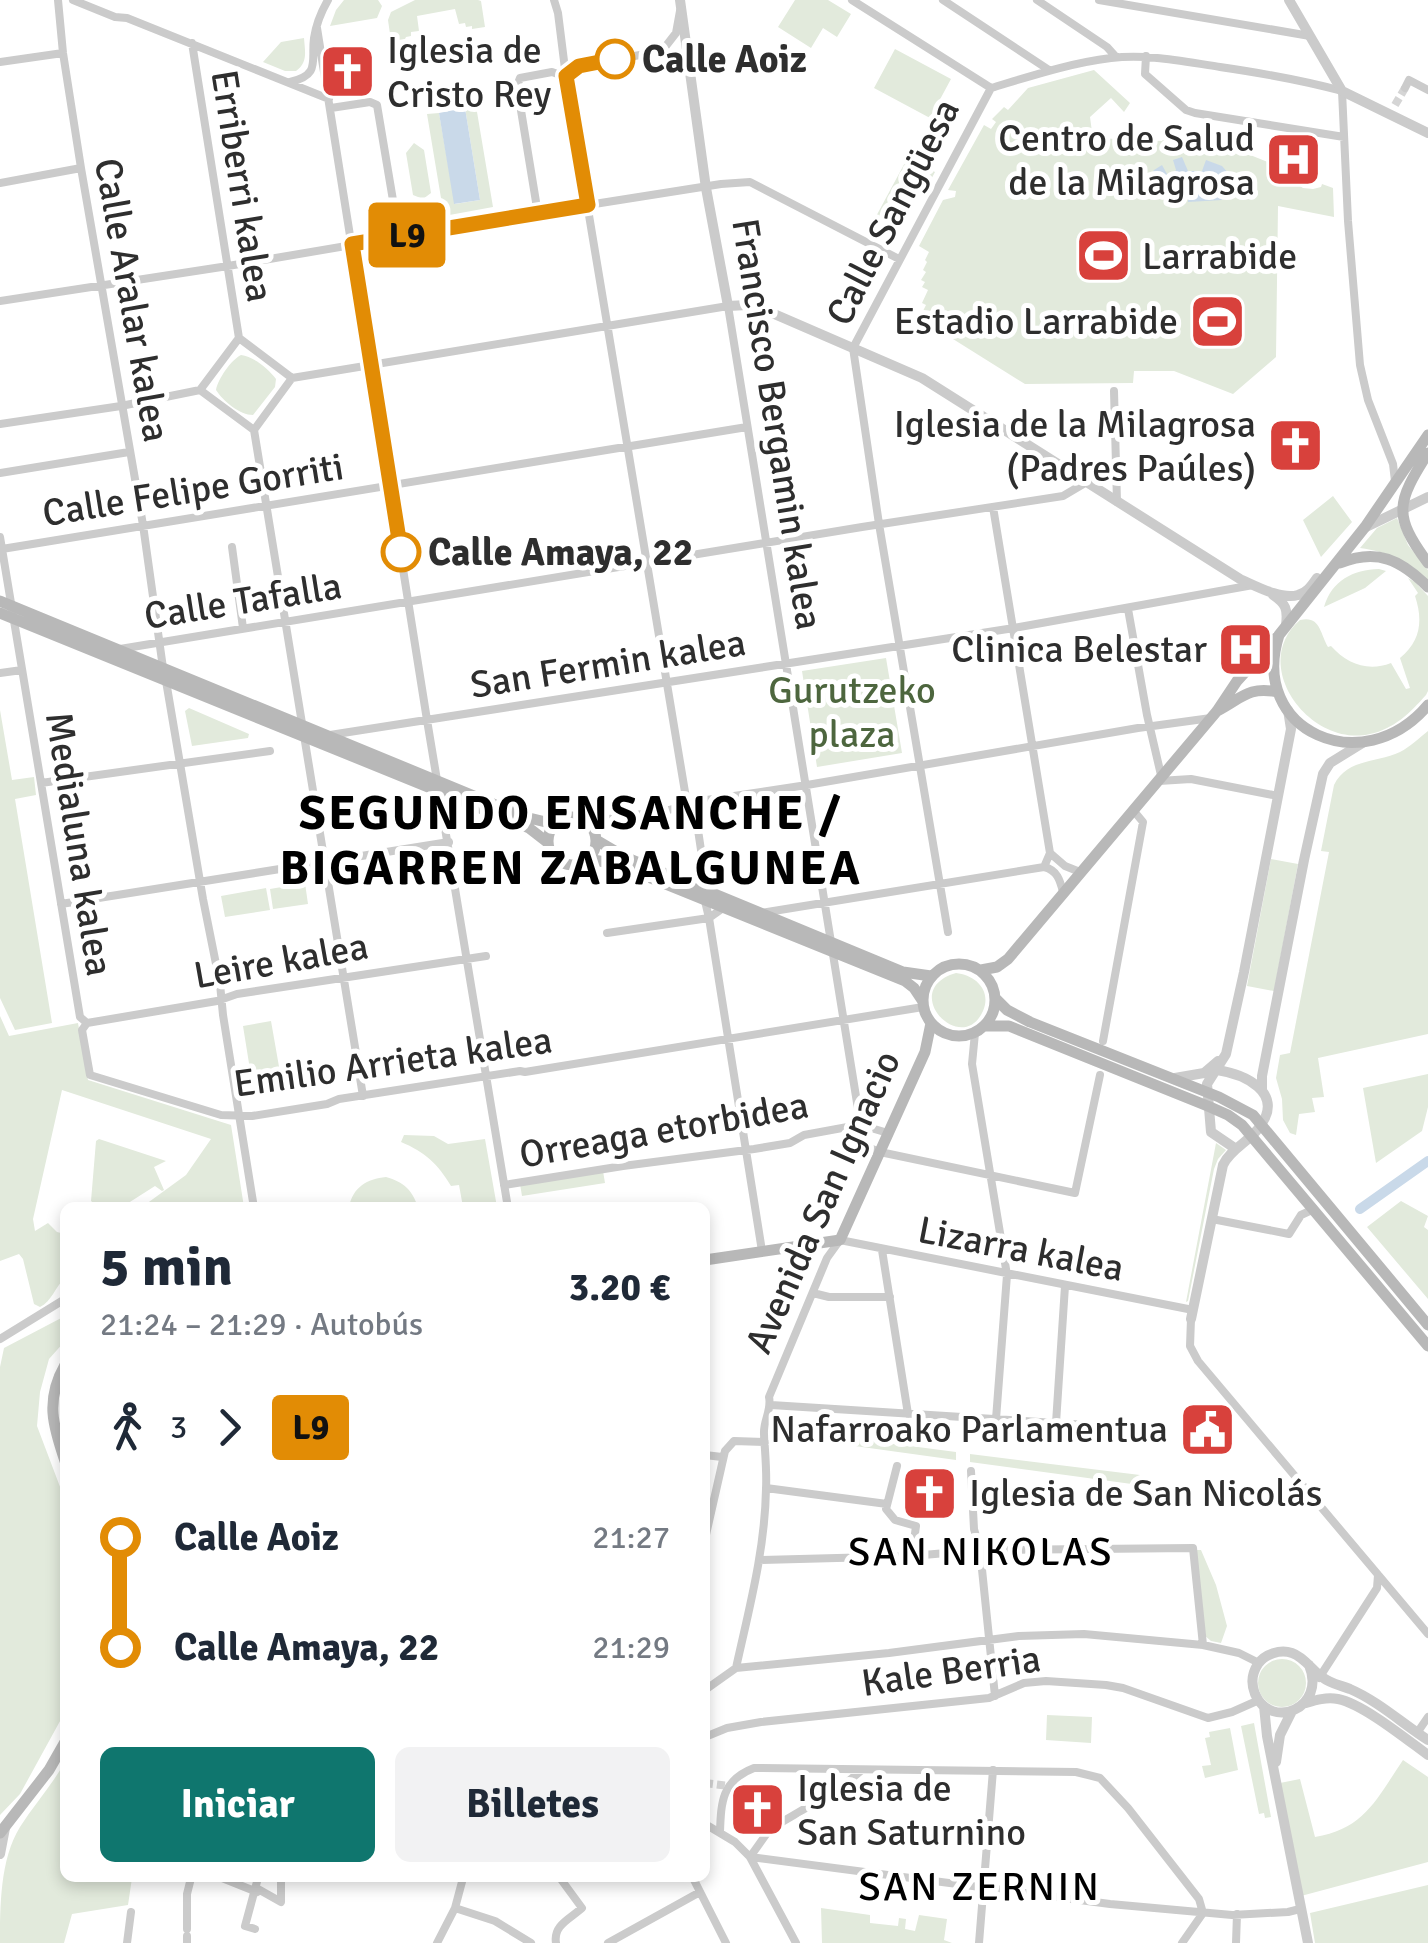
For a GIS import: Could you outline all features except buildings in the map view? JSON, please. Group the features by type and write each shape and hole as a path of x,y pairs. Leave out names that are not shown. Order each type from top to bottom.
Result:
{"main road":[{"path":"992,985 1008,959 1063,892 1328,576 1428,435"},
{"path":"1428,454 1412,479 1402,508 1406,529 1428,563"},
{"path":"1336,565 1357,556 1386,559 1409,569 1428,587"},
{"path":"6,609 117,650 165,675"},
{"path":"6,609 439,787 554,824"},
{"path":"1282,630 1272,654 1278,692 1306,728 1325,739 1346,744 1388,736 1411,723 1428,705"},
{"path":"1214,714 1246,692 1262,688 1278,692"},
{"path":"303,731 326,736 529,828 547,842 560,862 575,865 588,859 593,853 594,834"},
{"path":"547,842 554,824 561,819 581,818 594,834 625,857 706,895 724,908 903,972 932,976"},
{"path":"588,859 611,862 761,913 905,982 923,1003 931,1023 950,1036 963,1036 996,1024 1009,1026 1228,1116 1252,1136 1428,1346"},
{"path":"923,1003 926,983 946,966 964,964 981,970 997,967 1008,959"},
{"path":"981,970 996,998 1023,1019 1245,1109 1428,1325"},
{"path":"980,1030 991,1018 996,998"},
{"name":"Avenida San Ignacio","path":"840,1240 925,1050 931,1023"},
{"path":"710,1259 840,1240"},
{"path":"60,1375 52,1408 60,1445"},
{"path":"2,1829 60,1751"}],"street":[{"name":"Calle Aralar kalea","path":"58,0 81,168 253,1202"},
{"path":"73,0 290,82 330,104 377,105 399,236"},
{"path":"290,82 312,70 314,41 328,0"},
{"path":"554,0 687,804 695,810 762,1251"},
{"path":"852,0 991,88"},
{"path":"943,0 1049,70"},
{"path":"1037,0 1116,57"},
{"path":"1289,0 1342,91 1360,365 1368,400 1393,464 1395,483"},
{"path":"1099,1 1310,36"},
{"name":"Francisco Bergamin kalea","path":"662,51 676,33 680,6"},
{"name":"Francisco Bergamin kalea","path":"680,6 706,188 859,1115 872,1128 888,1132"},
{"path":"317,28 507,1202"},
{"name":"Erriberri kalea","path":"192,43 239,338"},
{"path":"566,76 579,66 662,51 687,63"},
{"path":"0,62 63,52"},
{"path":"1146,56 1145,74 1186,110 1344,138"},
{"name":"Calle Sangüesa","path":"948,932 853,348 991,88 1049,70 1116,57 1146,56 1314,83 1392,109 1428,133"},
{"path":"538,214 517,86 520,78 552,72 566,76"},
{"path":"1404,88 1409,80 1428,90"},
{"path":"0,183 81,168"},
{"path":"0,301 750,182 899,259"},
{"path":"254,430 292,378 746,305 922,378 1234,576 1284,603 1288,611 1282,630"},
{"path":"0,424 200,390 239,338 292,378"},
{"path":"200,390 254,430 363,1096"},
{"path":"1114,391 1117,502"},
{"name":"Calle Felipe Gorriti","path":"1,548 747,427"},
{"path":"0,473 130,452"},
{"path":"1365,527 1428,495 1412,479"},
{"name":"Calle Tafalla","path":"117,650 1063,496 1085,483"},
{"path":"993,507 1050,853 1044,867"},
{"name":"Medialuna kalea","path":"0,537 6,609 22,670 80,1017 87,1023"},
{"path":"232,547 243,628"},
{"path":"1259,587 1294,596 1303,594 1319,576 1328,576"},
{"name":"San Fermin kalea","path":"326,736 1259,587"},
{"path":"1128,608 1158,778 1278,796"},
{"name":"Medialuna kalea","path":"0,673 22,670"},
{"path":"1236,1149 1210,1132 1207,1084 1226,1054 1244,972 1290,729 1288,708"},
{"path":"594,834 609,819 1214,714"},
{"path":"1364,742 1330,763 1324,774 1262,1076 1267,1107 1262,1125 1223,1165 1192,1314 1190,1346 1256,1431 1428,1634"},
{"path":"40,783 270,751"},
{"path":"1175,760 1191,780"},
{"path":"1103,1042 1143,822 1133,810"},
{"path":"61,904 448,842"},
{"path":"1050,853 1080,872"},
{"path":"761,913 1044,867 1057,874 1063,892"},
{"path":"607,933 710,918 724,908"},
{"name":"Leire kalea","path":"87,1023 237,994 486,956"},
{"path":"728,1038 923,1003"},
{"name":"Emilio Arrieta kalea","path":"87,1023 82,1030 90,1075 221,1115 238,1116 728,1038"},
{"path":"980,1030 972,1064 1007,1275 996,1419"},
{"path":"1170,1079 1204,1073 1226,1054"},
{"path":"1217,1070 1243,1077 1262,1090"},
{"path":"880,1152 1075,1193 1100,1075"},
{"name":"Orreaga etorbidea","path":"504,1185 790,1143 804,1135 853,1126 867,1148 880,1152"},
{"path":"1212,1218 1288,1234 1306,1210 1314,1209"},
{"name":"Lizarra kalea","path":"840,1240 1192,1314"},
{"name":"Avenida San Ignacio","path":"736,1668 759,1560 769,1397 828,1258 840,1240"},
{"path":"882,1250 908,1414"},
{"path":"1056,1423 1065,1286"},
{"path":"817,1294 890,1297"},
{"path":"0,1339 60,1301"},
{"path":"771,1405 1151,1429 1157,1424"},
{"path":"710,1515 722,1457 734,1441 765,1442"},
{"path":"710,1456 722,1457"},
{"path":"897,1466 886,1509 894,1520 916,1526 910,1556"},
{"path":"971,1471 974,1529 980,1550 995,1696"},
{"path":"766,1488 887,1504"},
{"path":"759,1560 980,1550 1194,1548 1203,1645"},
{"path":"1305,1704 1378,1588 1378,1575"},
{"path":"710,1686 736,1668 990,1639 1084,1634 1203,1645 1240,1653 1259,1662"},
{"path":"1308,1943 1262,1703 1252,1682 1259,1662 1283,1651 1301,1657 1317,1681 1350,1689 1428,1740"},
{"name":"Kale Berria","path":"710,1734 761,1722 995,1696 1024,1683 1123,1688 1208,1718 1262,1703"},
{"path":"1275,1777 1280,1735 1292,1712 1321,1699 1342,1700 1366,1712 1428,1755"},
{"path":"1262,1703 1292,1712"},
{"path":"1417,1733 1428,1717"},
{"path":"720,1832 724,1794 738,1776 766,1766 1076,1772 1100,1778 1199,1898 1203,1913 1182,1943"},
{"path":"750,1857 770,1829 840,1788 862,1770"},
{"path":"979,1943 993,1770"},
{"path":"710,1827 736,1842 750,1857 796,1943"},
{"path":"0,1854 2,1829"},
{"path":"750,1857 1203,1913 1288,1912 1300,1908"},
{"path":"187,1936 191,1882"},
{"path":"231,1882 281,1902 281,1882"},
{"path":"255,1929 244,1926 257,1882"},
{"path":"436,1943 455,1908 462,1882"},
{"path":"556,1943 558,1927 582,1908 563,1882"},
{"path":"696,1882 726,1943"},
{"path":"608,1943 700,1892"},
{"path":"455,1908 495,1921 532,1943"},
{"path":"127,1943 131,1912"},
{"path":"1236,1943 1237,1914"}],"green space":[{"path":"344,0 378,0 382,6 377,18 330,26"},
{"path":"415,0 481,1 485,27 472,29 465,23 459,24 455,9 417,16 419,31 391,41 391,12"},
{"path":"795,0 828,0 851,14 837,37 823,28 811,48 778,27"},
{"path":"304,38 304,60 296,71 263,62 281,42"},
{"path":"895,49 951,79 930,118 874,88"},
{"name":"Larrabide","path":"1094,70 1130,103 1124,112 1111,98 1090,117 1095,138 1162,141 1167,135 1193,149 1208,138 1280,167 1303,188 1313,189 1322,184 1333,188 1334,217 1278,206 1276,357 1233,394 1174,371 1134,371 1133,383 1025,384 922,324 927,316 922,313 926,305 922,303 928,290 922,287 925,282 921,280 929,252 919,246 943,200 955,197 956,191 948,190 984,125 991,129 996,122 992,119 1004,107 1008,110 1028,88"},
{"path":"476,106 493,207 444,216 427,114 439,113 455,204 480,200 465,108"},
{"path":"414,143 424,150 431,193 423,199 413,195 406,153"},
{"path":"908,157 935,172 925,191 915,186 899,217 888,211 880,226 873,222"},
{"path":"241,355 260,364 276,379 275,387 253,415 232,407 216,390 226,370"},
{"path":"1333,496 1352,522 1321,557 1303,520"},
{"path":"1397,518 1408,545 1428,570 1428,581 1397,558 1360,548 1377,528"},
{"path":"1379,569 1386,571 1365,588 1324,607 1332,590 1345,578"},
{"path":"1408,578 1428,596 1426,695 1401,719 1379,732 1348,735 1326,728 1308,716 1283,680 1281,659 1286,638 1300,620 1312,620 1328,647 1358,665 1391,663 1406,689 1410,688 1400,658 1416,637 1419,613 1415,596 1418,593"},
{"name":"Gurutzeko plaza","path":"886,658 902,753 817,767 802,671"},
{"path":"189,708 249,734 248,738 192,746 185,711"},
{"path":"0,710 12,780 34,777 36,795 15,799 52,1023 15,1030 0,998"},
{"path":"1428,731 1428,1034 1318,1058 1324,1097 1312,1098 1315,1112 1299,1114 1296,1135 1290,1133 1283,1120 1276,1078 1280,1055 1290,1053 1329,852 1321,851 1334,785 1347,770 1400,752"},
{"path":"1271,859 1298,864 1274,991 1247,986"},
{"path":"305,883 308,904 273,909 270,889"},
{"path":"266,888 270,910 225,917 221,896"},
{"path":"956,973 975,980 985,996 983,1011 973,1024 962,1027 950,1024 933,1005 932,993 939,981"},
{"path":"0,1016 9,1036 78,1023 88,1080 231,1125 243,1202 149,1202 186,1175 211,1139 62,1090 33,1219 35,1231 48,1223 60,1233 60,1285 40,1307 34,1304 19,1254 0,1261"},
{"path":"271,1021 281,1078 252,1082 243,1026"},
{"path":"1428,1074 1428,1107 1422,1131 1376,1163 1363,1088"},
{"path":"404,1135 434,1136 448,1144 485,1139 496,1202 462,1202 459,1185 451,1186 430,1160 401,1142"},
{"path":"96,1141 166,1161 154,1167 164,1190 155,1186 130,1202 92,1202"},
{"path":"1216,1143 1226,1150 1214,1169 1186,1302"},
{"path":"603,1171 605,1183 522,1196 520,1184"},
{"path":"386,1177 398,1181 416,1202 351,1202 362,1185"},
{"path":"1401,1201 1428,1216 1424,1227 1428,1230 1428,1299 1367,1227"},
{"path":"60,1319 60,1347 49,1359 40,1392 37,1426 60,1487 60,1721 20,1794 0,1815 0,1367 4,1348"},
{"path":"834,1436 956,1452 956,1460 833,1443"},
{"path":"970,1454 1140,1475 1139,1485 970,1462"},
{"path":"1196,1550 1201,1550 1216,1585 1227,1626 1221,1643 1204,1635"},
{"path":"1282,1659 1299,1666 1306,1683 1299,1700 1282,1707 1265,1700 1258,1683 1265,1666"},
{"path":"1047,1715 1092,1717 1091,1743 1046,1740"},
{"path":"1254,1723 1271,1817 1265,1818 1264,1813 1259,1814 1241,1726"},
{"path":"1230,1728 1238,1770 1205,1778 1202,1766 1211,1765 1205,1738 1210,1737 1209,1732"},
{"path":"1403,1760 1428,1777 1428,1862 1301,1896 1280,1783 1300,1779 1315,1837 1358,1819"},
{"path":"60,1770 60,1882 131,1882 128,1905 72,1914 64,1943 0,1943 2,1884 8,1854 25,1819"},
{"path":"1428,1885 1428,1943 1315,1943 1310,1913"},
{"path":"821,1908 870,1915 870,1923 898,1926 899,1918 906,1919 905,1929 915,1931 919,1915 947,1919 944,1940 952,1943 822,1943"}],"water":[{"path":"465,108 480,200 454,204 439,113"},
{"path":"1182,157 1188,171 1202,171 1206,160 1222,166 1236,182 1198,174 1193,184 1221,183 1222,200 1188,202 1189,179 1150,184 1148,179 1154,170 1162,165 1167,174 1173,174 1173,160"}],"waterway":[{"path":"1360,1209 1428,1161"}],"tunnel":[{"path":"1395,105 1405,88"},
{"path":"710,1784 729,1786"}],"bus line":[{"name":"L9","path":"401,552 352,244 588,205 566,76 579,66 615,59"}],"place":[{"name":"Calle Aoiz","path":"615,59"},
{"name":"Iglesia de Cristo Rey","path":"348,72"},
{"name":"Centro de Salud de la Milagrosa","path":"1294,160"},
{"name":"Larrabide","path":"1103,256"},
{"name":"Estadio Larrabide","path":"1217,321"},
{"name":"Iglesia de la Milagrosa (Padres Paúles)","path":"1295,446"},
{"name":"Calle Amaya, 22","path":"401,552"},
{"name":"Clinica Belestar","path":"1246,649"},
{"name":"Nafarroako Parlamentua","path":"1207,1429"},
{"name":"Iglesia de San Nicolás","path":"930,1493"},
{"name":"Iglesia de San Saturnino","path":"758,1810"}],"district":[{"name":"SEGUNDO ENSANCHE / BIGARREN ZABALGUNEA","path":"571,840"},
{"name":"SAN NIKOLAS","path":"981,1552"},
{"name":"SAN ZERNIN","path":"980,1887"}]}
